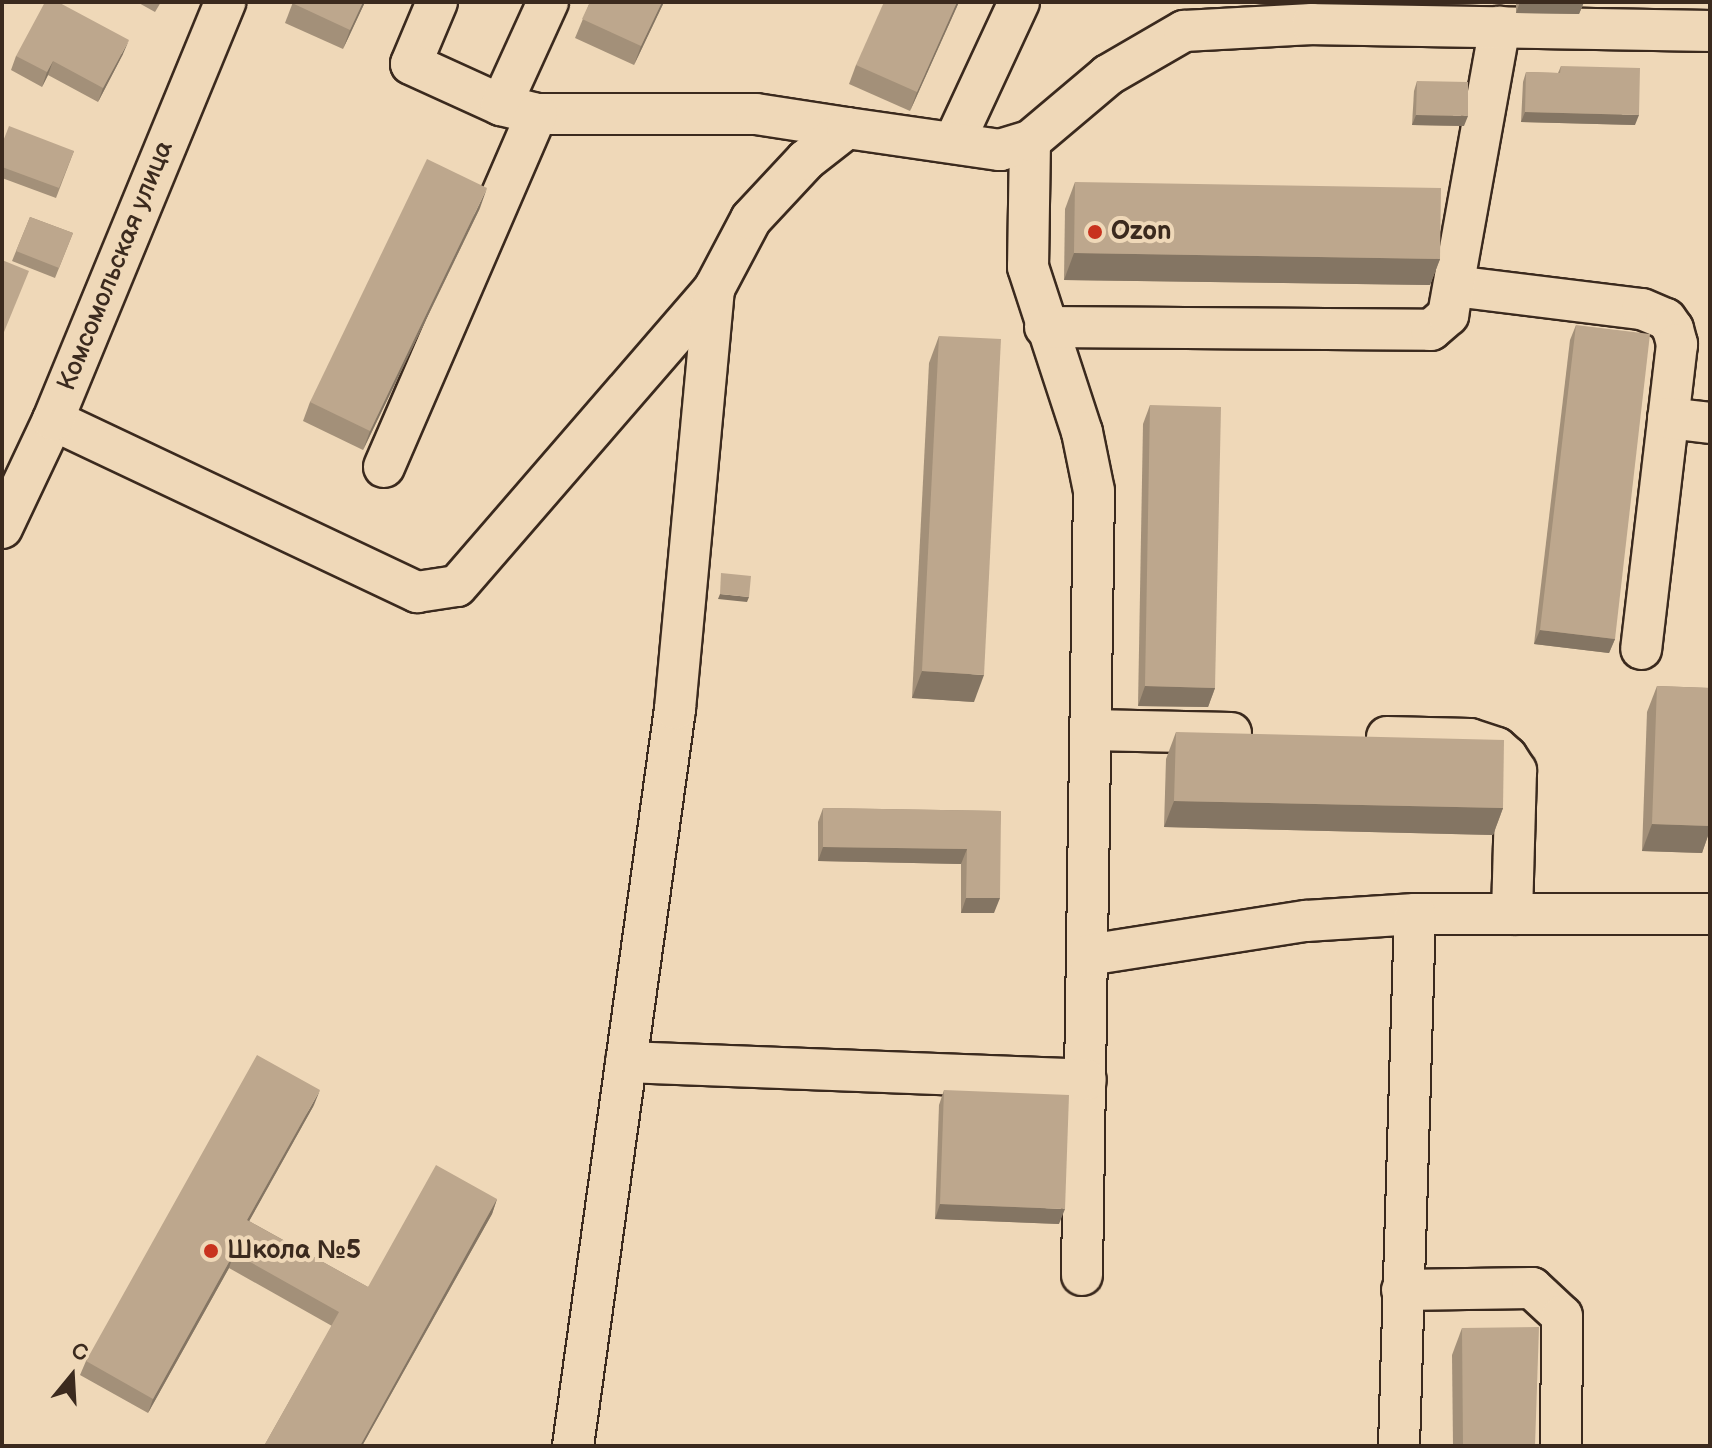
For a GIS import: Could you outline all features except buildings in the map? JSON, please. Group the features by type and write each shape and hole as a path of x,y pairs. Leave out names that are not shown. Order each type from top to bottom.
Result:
{"street":[{"name":"Комсомольская улица","path":"2,528 53,420 225,2"},
{"path":"437,2 411,64 519,110 756,114 955,140 1000,150 1030,141 1108,75 1184,31 1384,14 1500,27 1612,16 1710,31"},
{"path":"384,467 519,110 548,2"},
{"path":"955,140 1019,2"},
{"path":"1045,327 1419,333 1448,315 1500,27"},
{"path":"53,420 417,592 457,586 714,289 751,219 806,160 847,128"},
{"path":"1030,141 1026,243 1045,327 1082,432 1094,491 1082,1275"},
{"path":"1454,286 1655,311 1673,329 1677,344 1641,649"},
{"path":"573,1446 675,709 714,289"},
{"path":"1668,418 1710,423"},
{"path":"1091,730 1265,734"},
{"path":"1343,736 1470,739 1497,748 1507,757 1516,771 1512,914"},
{"path":"1088,955 1224,930 1415,914 1710,914"},
{"path":"1399,1446 1415,914"},
{"path":"626,1062 1086,1080"},
{"path":"1402,1290 1532,1288 1562,1316 1561,1446"}],"place":[{"name":"Ozon","path":"1095,232"},
{"name":"Школа №5","path":"211,1251"}]}
